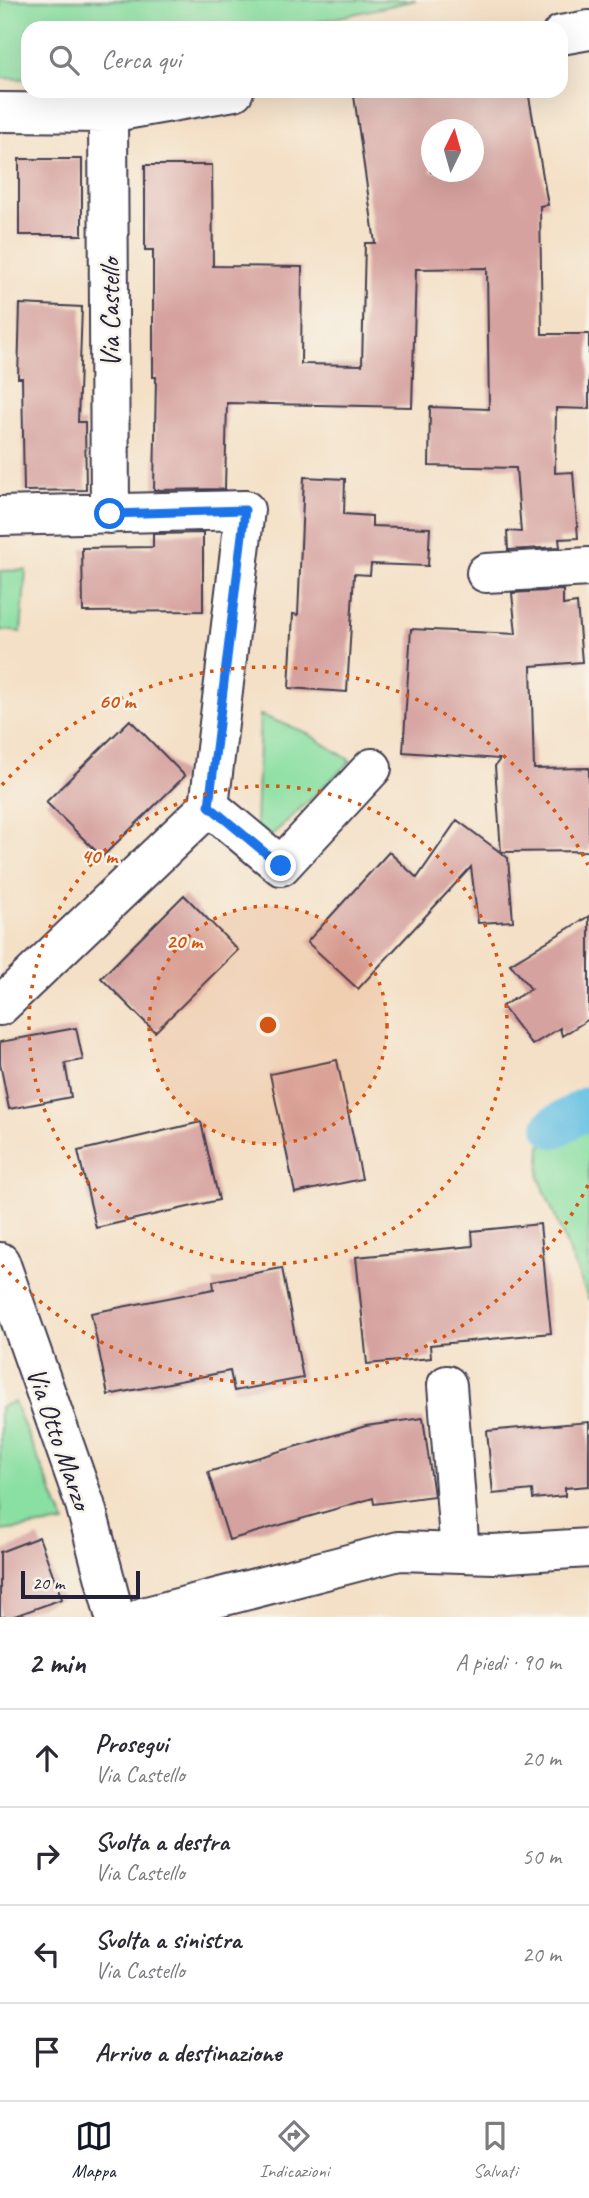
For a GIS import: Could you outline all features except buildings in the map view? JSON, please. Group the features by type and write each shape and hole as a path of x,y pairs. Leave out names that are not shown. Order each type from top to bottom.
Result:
{"street":[{"path":"568,34 589,30"},
{"path":"0,112 107,113 194,98"},
{"name":"Via Castello","path":"107,113 110,514"},
{"path":"0,516 245,510 209,806 0,1006"},
{"path":"486,573 589,567"},
{"path":"209,806 281,866 372,768"},
{"name":"Via Otto Marzo","path":"0,1262 85,1504 115,1617"},
{"path":"447,1385 460,1553"},
{"path":"143,1617 399,1551 460,1553 589,1548"}],"green space":[{"path":"0,0 416,0 322,21 21,21 21,79 0,78"},
{"path":"26,570 21,632 0,630 0,571"},
{"path":"260,715 305,732 351,761 271,836 256,826"},
{"path":"589,1118 589,1300 539,1177 541,1146"},
{"path":"14,1402 65,1523 0,1531 0,1407"}],"waterway":[{"path":"554,1127 589,1107"}],"route":[{"path":"110,514 245,510 209,806 281,866"}]}
